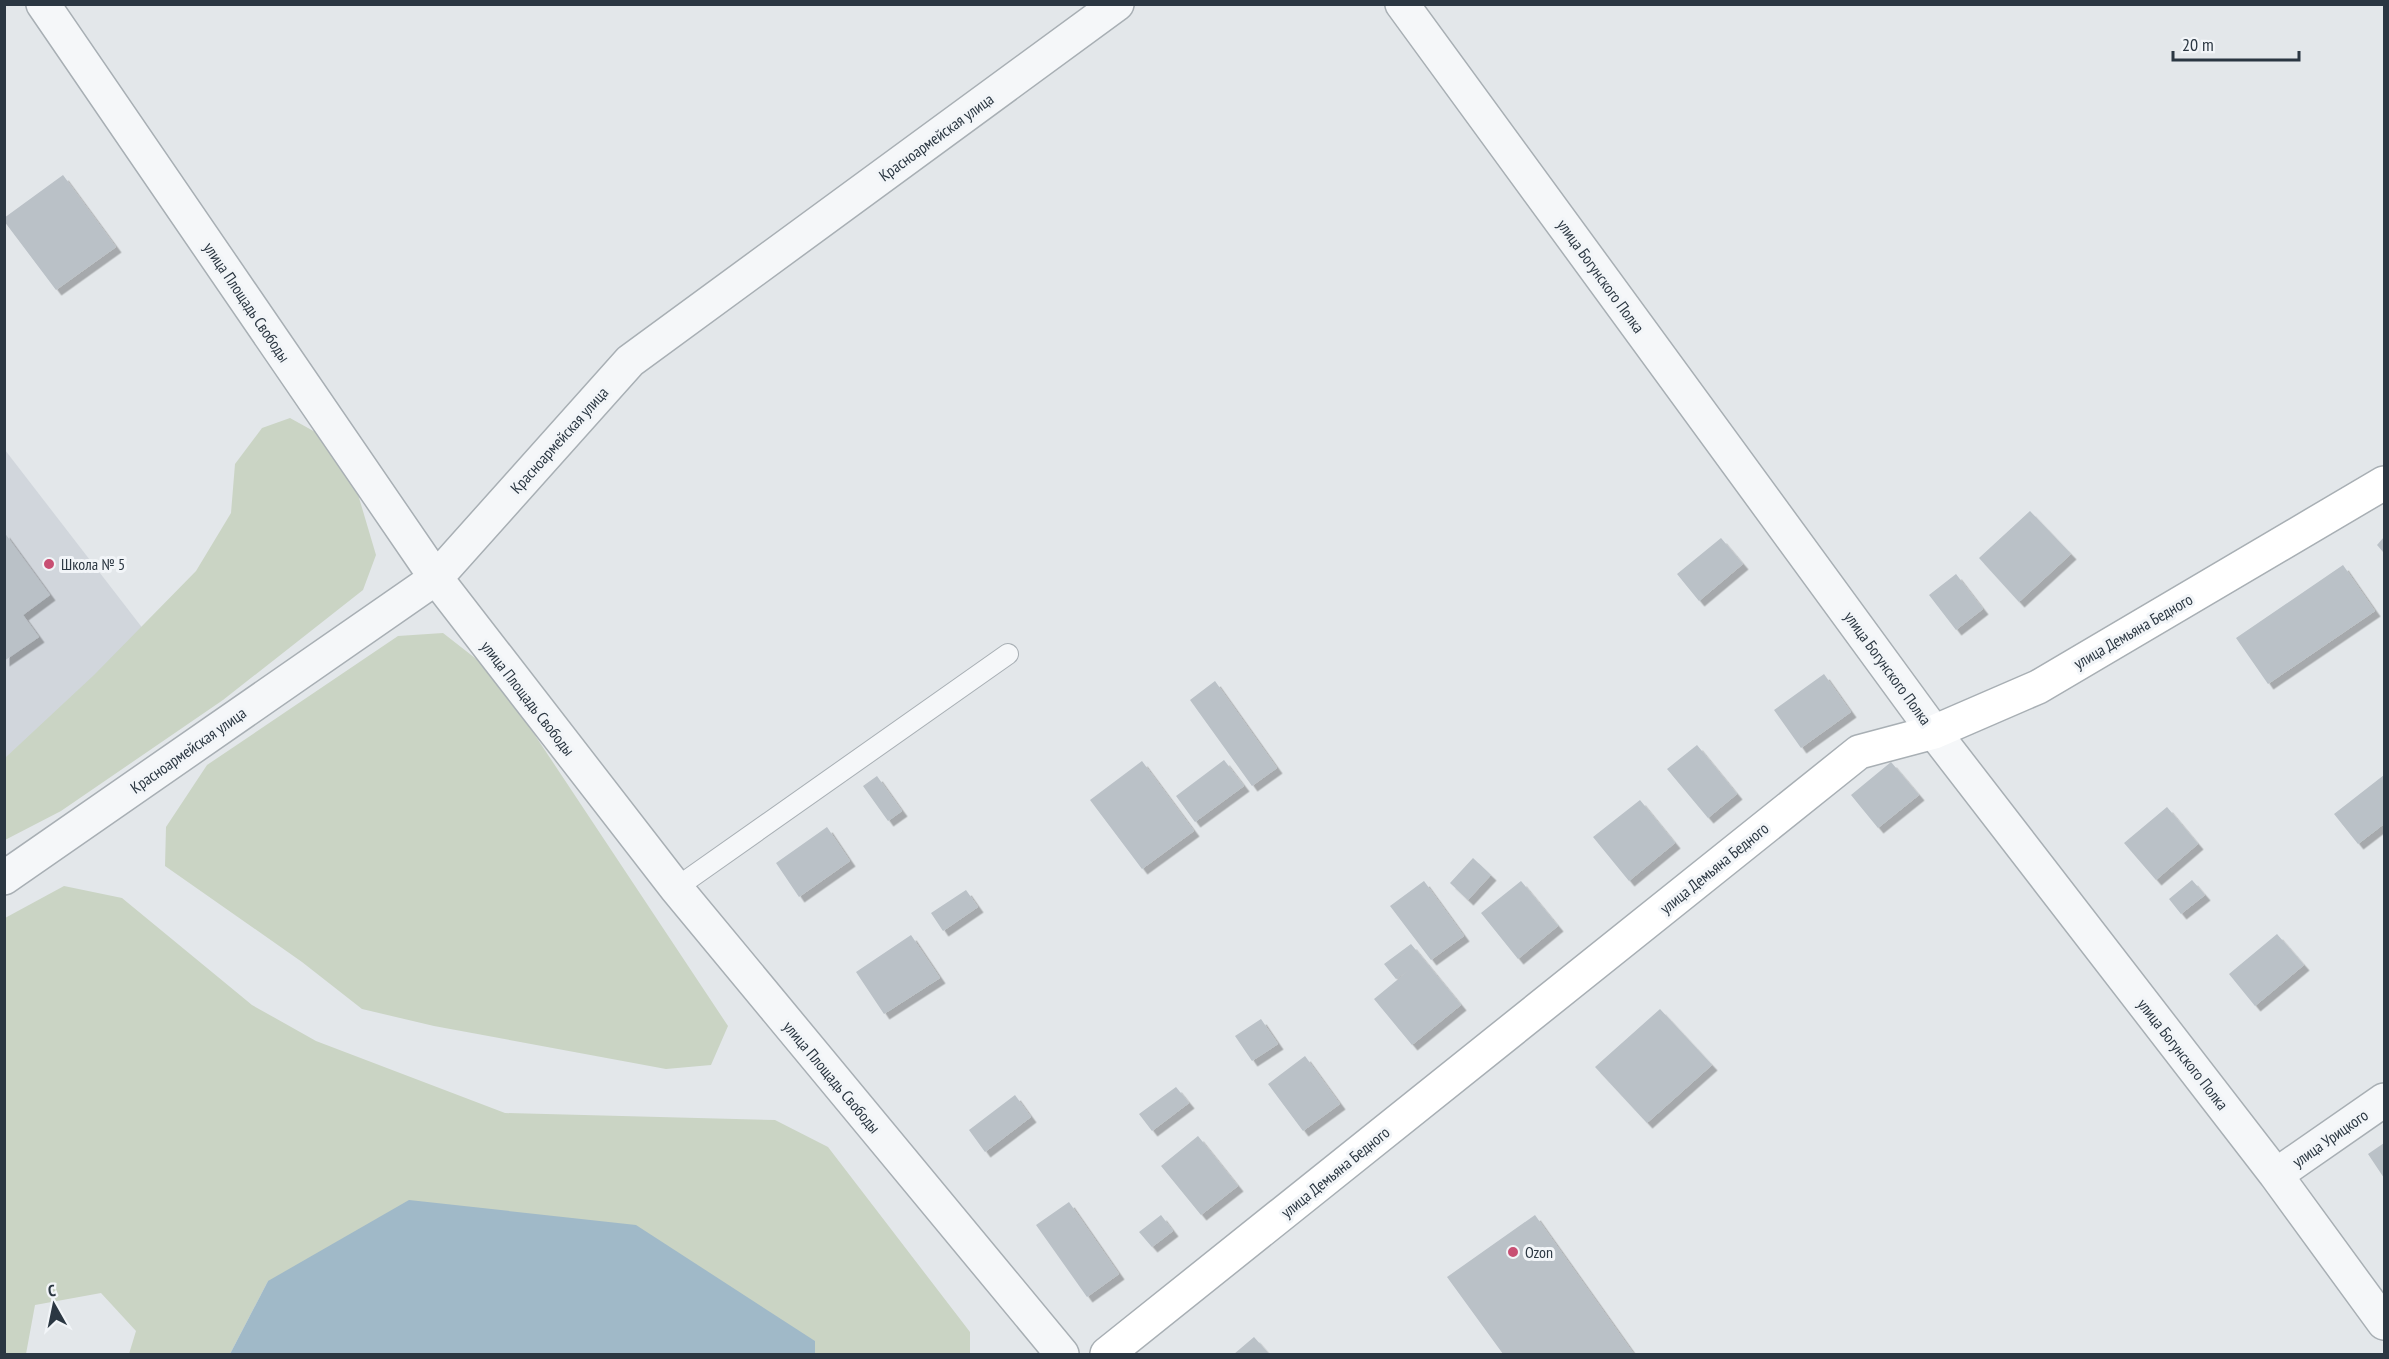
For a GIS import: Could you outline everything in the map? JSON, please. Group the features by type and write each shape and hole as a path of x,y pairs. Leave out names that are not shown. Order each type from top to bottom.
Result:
{"street":[{"name":"улица Площадь Свободы","path":"43,4 436,578 675,888 1062,1354"},
{"name":"Красноармейская улица","path":"4,878 436,578 630,361 1117,4"},
{"name":"улица Богунского Полка","path":"1402,4 1934,732 2276,1175 2385,1323"},
{"name":"улица Демьяна Бедного","path":"1107,1354 1859,752 1934,732 2038,687 2385,483"},
{"name":"улица Урицкого","path":"2276,1175 2385,1100"}],"lane":[{"path":"675,888 1008,654"}],"shaded area":[{"name":"Школа № 5","path":"5,450 181,678 5,815"}],"green space":[{"path":"290,418 317,433 357,491 376,555 363,590 223,700 61,811 5,840 5,758 94,675 196,571 231,513 235,464 262,428"},
{"path":"443,633 493,672 728,1026 711,1065 666,1069 434,1026 362,1009 302,962 165,866 166,827 207,765 398,636"},
{"path":"64,886 122,898 252,1005 316,1041 505,1113 775,1120 828,1147 970,1332 970,1354 815,1354 815,1341 268,1281 230,1354 129,1354 136,1331 101,1293 35,1305 26,1354 5,1354 5,918"}],"water":[{"path":"409,1200 636,1225 815,1341 815,1354 230,1354 268,1281"}],"building":[{"path":"63,175 116,247 56,290 4,218"},
{"path":"2030,511 2071,554 2019,602 1979,558"},
{"path":"4,532 50,595 23,615 39,637 4,661"},
{"path":"2384,537 2384,553 2377,545"},
{"path":"1721,538 1743,564 1699,601 1677,574"},
{"path":"2343,565 2375,611 2268,684 2236,638"},
{"path":"1956,574 1983,609 1956,630 1929,595"},
{"path":"1824,674 1851,712 1801,748 1774,710"},
{"path":"1215,681 1277,768 1252,786 1190,700"},
{"path":"1697,745 1737,794 1708,818 1667,769"},
{"path":"1224,760 1244,786 1195,822 1176,796"},
{"path":"1142,761 1194,831 1142,869 1090,800"},
{"path":"1891,762 1919,795 1878,828 1851,795"},
{"path":"2384,775 2384,824 2358,844 2334,814"},
{"path":"877,776 902,811 888,821 863,786"},
{"path":"1640,800 1675,843 1629,881 1593,837"},
{"path":"2167,807 2198,844 2156,880 2124,843"},
{"path":"827,827 850,861 799,897 776,863"},
{"path":"1473,858 1491,875 1468,900 1450,883"},
{"path":"2192,880 2205,895 2181,914 2169,899"},
{"path":"1424,881 1464,936 1431,960 1390,906"},
{"path":"1521,881 1558,926 1518,959 1481,913"},
{"path":"966,890 978,907 943,931 931,913"},
{"path":"2277,934 2304,965 2255,1006 2229,974"},
{"path":"911,935 940,978 884,1014 856,972"},
{"path":"1411,944 1461,1005 1412,1045 1374,999 1408,971 1396,979 1384,964"},
{"path":"1660,1009 1712,1065 1647,1123 1595,1067"},
{"path":"1261,1019 1278,1044 1252,1061 1235,1036"},
{"path":"1305,1056 1340,1104 1303,1131 1268,1084"},
{"path":"1176,1087 1189,1103 1152,1131 1139,1114"},
{"path":"1015,1095 1031,1117 985,1152 969,1130"},
{"path":"1198,1136 1238,1186 1201,1215 1161,1166"},
{"path":"2384,1143 2384,1178 2368,1154"},
{"path":"1069,1202 1119,1274 1087,1297 1036,1225"},
{"path":"1161,1215 1173,1231 1152,1247 1139,1232"},
{"path":"1535,1215 1634,1354 1503,1354 1447,1277"},
{"path":"1254,1337 1269,1354 1234,1354"}],"place":[{"name":"Школа № 5","path":"49,564"},
{"name":"Ozon","path":"1513,1252"}]}
